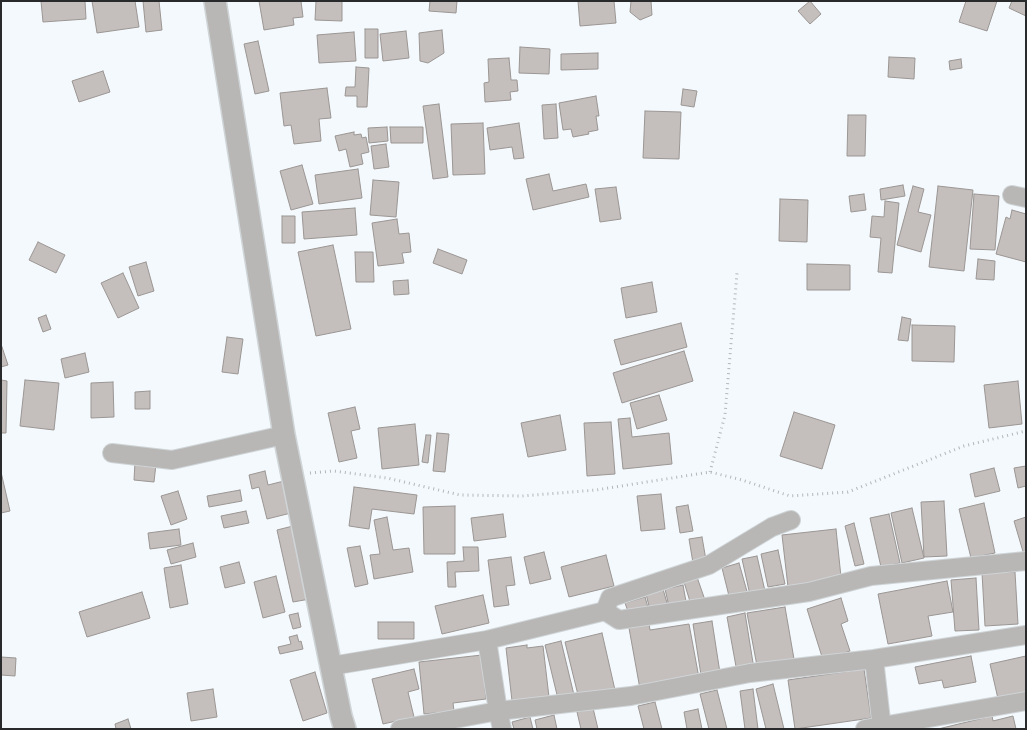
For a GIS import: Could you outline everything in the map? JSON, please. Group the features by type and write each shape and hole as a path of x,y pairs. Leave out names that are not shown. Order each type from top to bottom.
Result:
{"street":[{"path":"215,1 284,435 345,729"},
{"path":"112,453 172,460 284,435"},
{"path":"605,611 610,598 710,565 772,527 791,520"},
{"path":"331,666 487,640 605,611 619,620 809,592 871,576 1026,561"},
{"path":"400,729 498,711 631,696 750,673 874,659 1026,635"},
{"path":"487,640 502,729"},
{"path":"874,659 876,728 1026,701"}],"path":[{"path":"710,472 725,415 737,274"},
{"path":"292,474 334,471 387,478 460,495 522,496 596,490 710,472 742,480 790,496 848,492 964,446 1026,430"}],"building":[{"path":"41,1 85,1 86,19 43,22"},
{"path":"92,1 135,1 139,27 97,33"},
{"path":"143,1 159,1 162,30 146,32"},
{"path":"259,1 301,1 303,17 293,18 294,25 264,30"},
{"path":"316,1 342,1 342,21 315,20"},
{"path":"430,1 457,1 456,13 429,11"},
{"path":"578,1 614,1 616,23 580,26"},
{"path":"631,1 651,1 652,15 640,20 630,12"},
{"path":"810,1 821,14 810,24 798,11"},
{"path":"966,1 997,1 987,31 959,22"},
{"path":"1012,1 1026,1 1026,16 1009,8"},
{"path":"365,29 378,29 378,58 365,58"},
{"path":"442,30 444,53 428,63 420,61 419,33"},
{"path":"406,31 409,58 383,61 380,34"},
{"path":"354,32 356,61 319,63 317,35"},
{"path":"258,41 269,91 255,94 244,44"},
{"path":"520,47 550,49 549,74 519,73"},
{"path":"598,53 598,69 561,70 561,54"},
{"path":"889,57 915,58 914,79 888,77"},
{"path":"509,58 511,80 517,80 518,91 510,92 511,100 485,102 484,83 489,82 488,59"},
{"path":"961,59 962,68 950,70 949,61"},
{"path":"356,67 369,68 367,107 357,107 357,96 345,96 346,87 355,87"},
{"path":"103,71 110,92 79,102 72,81"},
{"path":"327,88 331,118 319,119 321,141 294,144 291,125 284,126 280,93"},
{"path":"683,89 697,91 694,107 681,105"},
{"path":"596,96 599,116 596,116 598,130 573,137 571,129 563,130 559,103"},
{"path":"439,104 448,177 433,179 423,106"},
{"path":"556,104 558,138 544,139 542,105"},
{"path":"645,111 681,112 679,159 643,158"},
{"path":"848,115 866,115 865,156 847,156"},
{"path":"483,123 485,174 453,175 451,124"},
{"path":"519,123 524,158 514,159 512,147 490,150 487,128"},
{"path":"387,127 388,141 369,143 368,128"},
{"path":"390,127 423,127 423,143 391,143"},
{"path":"354,132 354,135 361,134 362,138 366,137 369,152 361,154 363,164 350,167 346,149 339,151 335,136"},
{"path":"386,144 389,167 374,169 371,146"},
{"path":"302,165 313,204 291,210 280,171"},
{"path":"358,169 362,198 319,204 315,175"},
{"path":"549,174 553,191 586,184 589,197 533,210 526,179"},
{"path":"373,180 399,182 396,217 370,215"},
{"path":"903,185 905,196 881,200 880,189"},
{"path":"913,186 924,189 918,212 931,215 921,252 897,245"},
{"path":"938,186 973,190 964,271 929,267"},
{"path":"616,187 621,219 600,222 595,189"},
{"path":"864,194 866,210 851,212 849,196"},
{"path":"974,194 999,196 995,250 970,249"},
{"path":"780,199 808,200 807,242 779,241"},
{"path":"885,201 899,203 892,273 878,272 881,238 870,237 872,216 884,217"},
{"path":"355,208 357,235 304,239 302,212"},
{"path":"1012,210 1026,214 1026,262 996,254 1006,217 1010,219"},
{"path":"282,216 295,216 295,243 282,243"},
{"path":"397,219 399,234 409,233 411,252 402,253 404,263 378,266 372,223"},
{"path":"38,242 65,255 56,273 29,260"},
{"path":"333,245 351,329 316,336 298,252"},
{"path":"438,249 467,260 462,274 433,263"},
{"path":"355,252 373,252 374,282 356,282"},
{"path":"978,259 995,261 994,280 976,279"},
{"path":"146,262 154,291 138,296 129,267"},
{"path":"807,264 850,265 850,290 807,290"},
{"path":"123,273 139,308 118,318 101,283"},
{"path":"408,280 409,294 394,295 393,281"},
{"path":"652,282 657,312 626,318 621,288"},
{"path":"46,315 51,329 43,332 38,318"},
{"path":"902,317 911,319 908,341 898,340"},
{"path":"681,323 687,347 621,365 614,340"},
{"path":"912,325 955,326 954,362 912,361"},
{"path":"227,337 243,339 238,374 222,372"},
{"path":"1,344 8,365 1,367"},
{"path":"684,351 693,381 622,403 613,373"},
{"path":"85,353 89,372 65,378 61,359"},
{"path":"1,380 7,381 6,433 1,433"},
{"path":"25,380 59,383 54,430 20,426"},
{"path":"1018,381 1022,424 989,428 984,385"},
{"path":"113,382 114,417 91,418 91,383"},
{"path":"150,391 150,409 135,409 135,392"},
{"path":"659,395 667,420 637,429 630,403"},
{"path":"355,407 360,429 351,431 357,458 339,462 328,413"},
{"path":"794,412 835,425 822,469 780,456"},
{"path":"560,415 566,450 528,457 521,423"},
{"path":"630,418 632,437 669,433 672,464 623,469 618,419"},
{"path":"611,422 615,474 587,476 584,423"},
{"path":"415,424 419,465 382,469 378,428"},
{"path":"437,433 449,434 445,472 433,471"},
{"path":"426,435 431,435 428,463 422,462"},
{"path":"135,462 156,464 154,482 134,480"},
{"path":"1026,466 1026,486 1018,488 1014,468"},
{"path":"994,468 1000,491 975,497 970,474"},
{"path":"265,471 268,485 284,481 291,513 267,519 259,487 252,489 249,475"},
{"path":"1,472 10,511 1,513"},
{"path":"354,487 417,495 414,514 372,509 369,529 349,526"},
{"path":"240,490 242,501 209,507 207,496"},
{"path":"178,491 187,519 171,525 161,496"},
{"path":"661,494 665,529 641,531 637,496"},
{"path":"944,501 947,556 924,557 921,502"},
{"path":"984,503 995,553 971,558 959,509"},
{"path":"688,505 693,531 680,533 676,507"},
{"path":"455,506 455,554 424,554 423,507"},
{"path":"912,508 924,558 902,563 891,513"},
{"path":"246,511 249,523 224,528 221,516"},
{"path":"503,514 506,537 474,541 471,518"},
{"path":"889,514 900,563 881,567 870,518"},
{"path":"387,517 393,550 409,548 413,572 374,579 370,555 380,554 374,520"},
{"path":"1026,517 1026,554 1024,555 1014,521"},
{"path":"854,523 864,564 855,566 845,526"},
{"path":"293,526 310,599 293,602 277,530"},
{"path":"179,529 181,545 150,549 148,533"},
{"path":"836,529 841,577 788,587 782,535"},
{"path":"702,537 706,560 693,563 689,539"},
{"path":"193,543 196,557 171,564 167,550"},
{"path":"360,546 368,584 355,587 347,548"},
{"path":"463,547 478,547 479,571 455,572 456,587 448,587 447,562 464,561"},
{"path":"778,550 785,584 768,587 761,554"},
{"path":"544,552 551,579 530,584 524,557"},
{"path":"606,555 614,586 569,597 561,567"},
{"path":"757,556 765,591 750,595 742,559"},
{"path":"511,557 515,585 506,586 509,605 494,607 488,560"},
{"path":"239,562 245,583 225,588 220,567"},
{"path":"739,563 748,595 730,600 722,568"},
{"path":"181,565 188,604 170,608 164,568"},
{"path":"1015,572 1018,624 985,626 982,573"},
{"path":"276,576 285,612 263,618 254,582"},
{"path":"697,577 706,603 692,608 684,582"},
{"path":"976,578 979,630 955,631 951,580"},
{"path":"947,581 953,612 928,616 932,636 888,644 878,594"},
{"path":"683,585 687,607 670,611 665,589"},
{"path":"663,589 669,610 651,614 646,594"},
{"path":"142,592 150,618 87,637 79,612"},
{"path":"483,595 489,623 442,634 435,606"},
{"path":"645,597 649,611 630,617 625,603"},
{"path":"841,598 848,621 841,624 850,651 823,660 807,609"},
{"path":"785,607 794,659 757,666 747,613"},
{"path":"298,613 301,627 293,629 289,615"},
{"path":"745,613 754,669 737,672 727,617"},
{"path":"712,621 720,673 701,675 693,624"},
{"path":"378,622 414,622 414,639 378,639"},
{"path":"649,624 650,630 689,624 699,678 640,689 629,628"},
{"path":"602,633 615,690 579,699 565,642"},
{"path":"297,635 303,649 280,654 278,647 291,644 289,637"},
{"path":"561,641 574,695 558,699 545,645"},
{"path":"527,645 527,648 543,646 549,697 512,701 506,648"},
{"path":"482,655 486,699 453,703 454,711 424,714 419,662"},
{"path":"971,656 976,682 944,688 942,680 919,684 915,667"},
{"path":"1026,656 1026,694 999,703 990,664"},
{"path":"1,657 16,658 15,676 1,675"},
{"path":"414,669 419,689 408,692 414,717 383,724 372,679"},
{"path":"864,669 871,718 795,729 788,680"},
{"path":"315,672 327,713 303,721 290,680"},
{"path":"773,684 784,729 766,729 756,689"},
{"path":"213,689 217,717 191,721 187,693"},
{"path":"753,689 758,729 745,729 740,691"},
{"path":"717,690 727,729 709,729 700,694"},
{"path":"655,702 662,729 644,729 638,706"},
{"path":"593,708 598,729 581,729 577,712"},
{"path":"698,709 702,729 687,729 684,712"},
{"path":"554,715 557,729 537,729 535,720"},
{"path":"992,716 993,721 1013,716 1016,729 938,729"},
{"path":"530,717 533,729 514,729 512,722"},
{"path":"128,719 131,729 116,729 115,724"}]}
